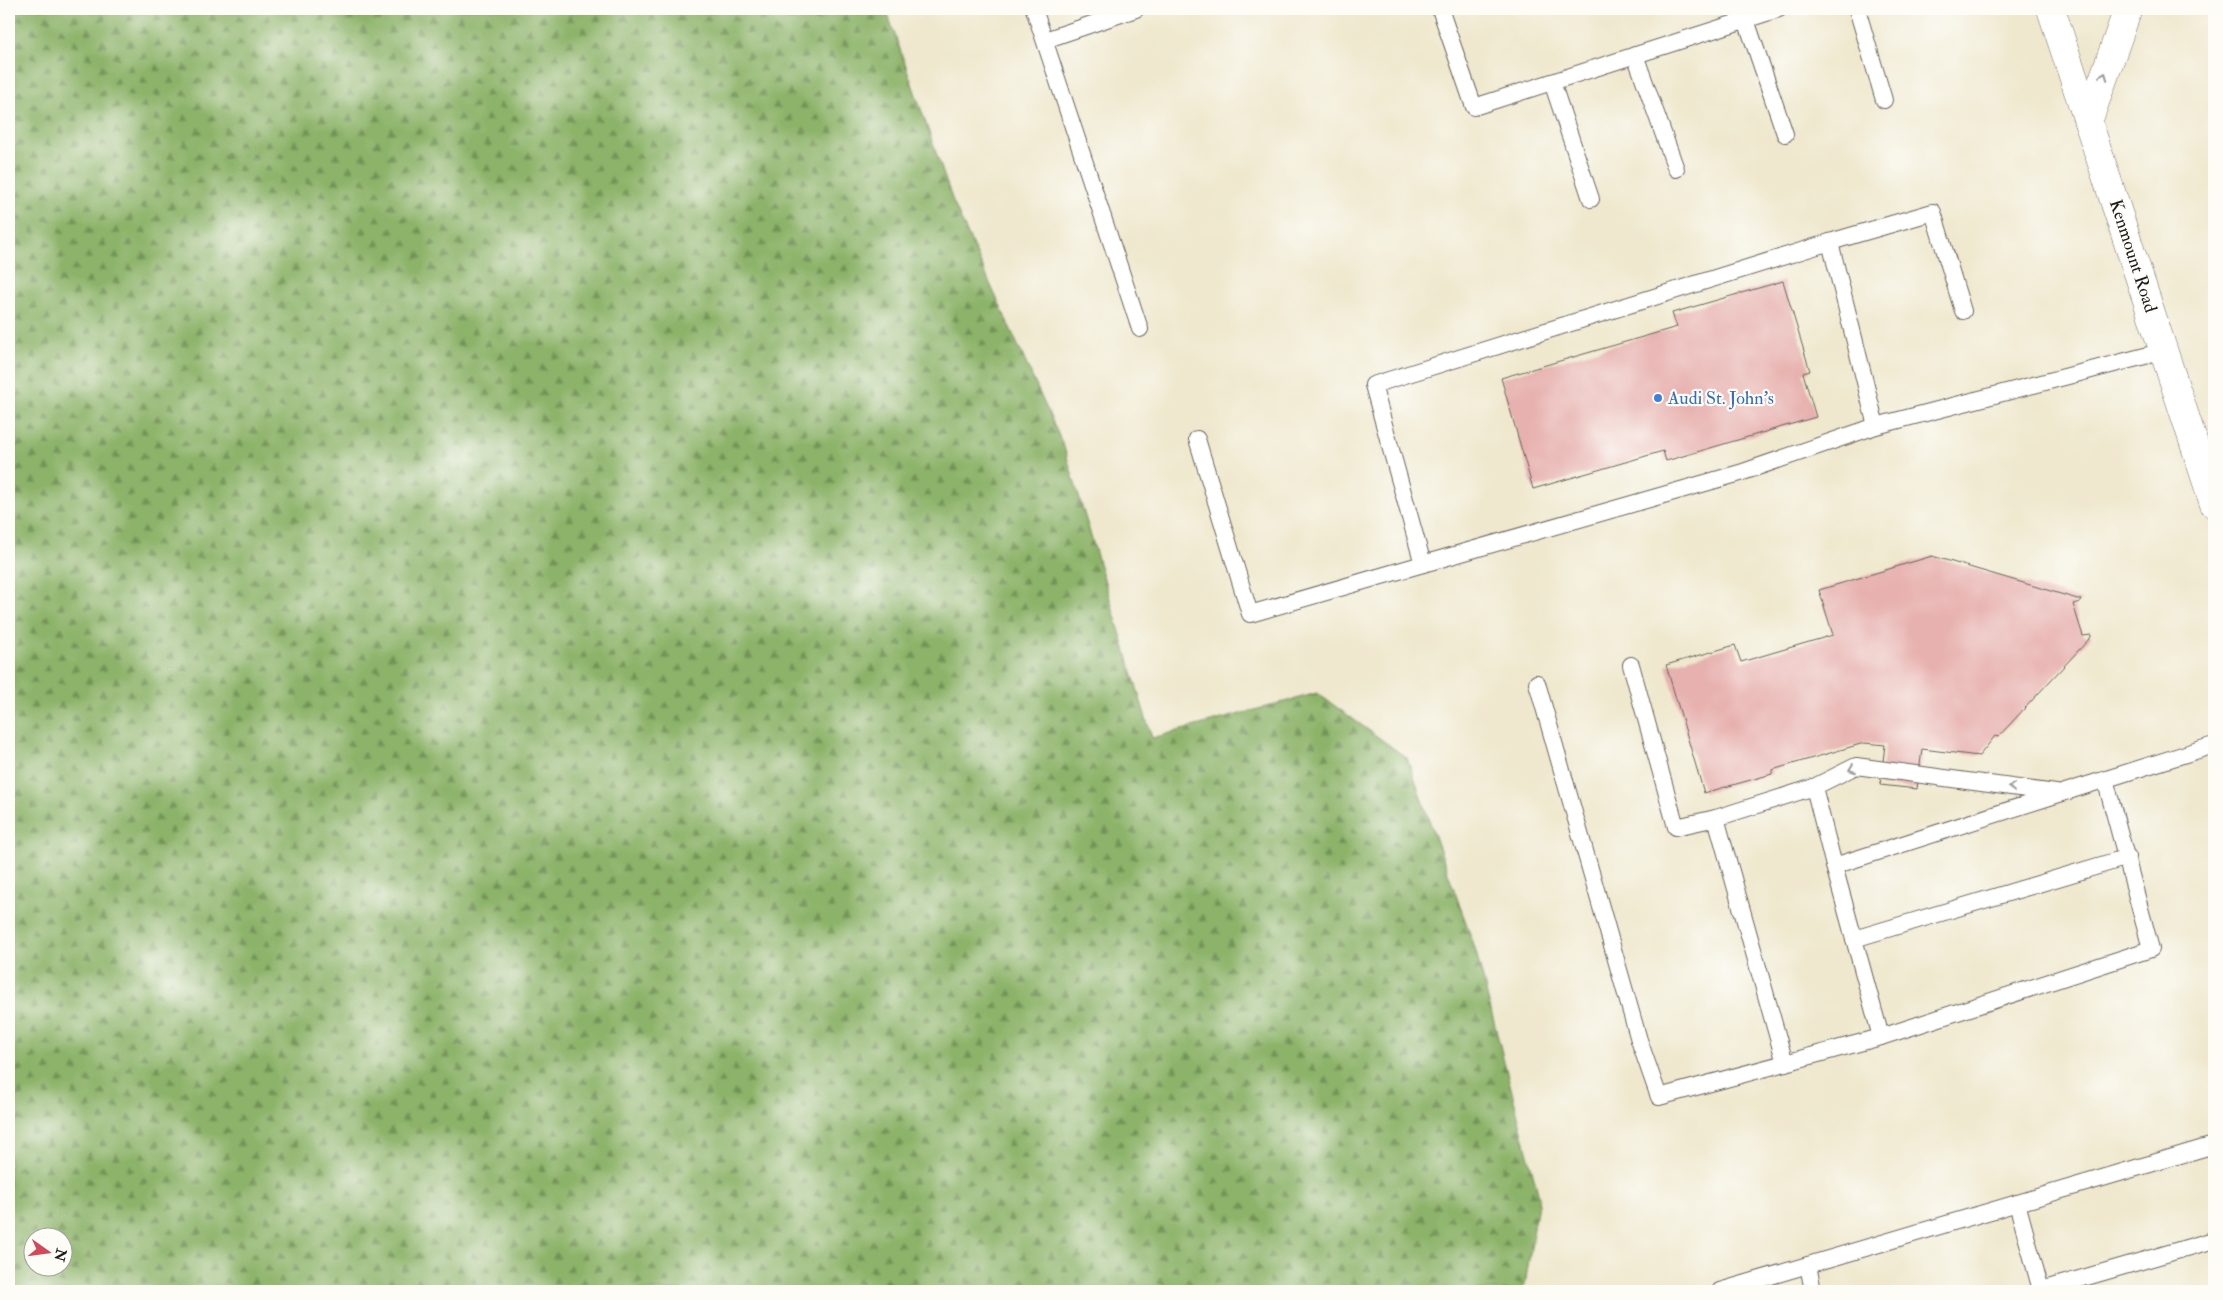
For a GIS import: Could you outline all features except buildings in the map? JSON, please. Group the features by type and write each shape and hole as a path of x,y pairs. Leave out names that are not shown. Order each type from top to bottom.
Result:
{"main road":[{"name":"Kenmount Road","path":"2051,9 2214,504"},
{"path":"2088,122 2128,9"}],"lane":[{"path":"1034,9 1140,329"},
{"path":"1045,40 1136,9"},
{"path":"1440,9 1474,107 1779,9"},
{"path":"1857,9 1884,100"},
{"path":"1746,20 1784,134"},
{"path":"1635,55 1676,169"},
{"path":"1552,82 1591,198"},
{"path":"1423,564 1373,385 1830,242 1933,212 1963,311"},
{"path":"1830,242 1876,426"},
{"path":"1197,439 1250,614 1740,473 1876,426 2164,351"},
{"path":"1631,665 1676,827 1716,818 1814,787 1856,766 2060,793"},
{"path":"1537,683 1639,1040 1659,1097 1881,1037 2151,949 2128,857 2105,779"},
{"path":"1834,866 2214,745"},
{"path":"1814,787 1881,1037"},
{"path":"1716,818 1785,1063"},
{"path":"1854,939 2128,857"},
{"path":"1720,1291 2214,1145"},
{"path":"2017,1203 2039,1291 2214,1240"},
{"path":"1808,1265 1813,1291"}],"green space":[{"path":"9,9 886,9 954,204 1064,447 1152,738 1317,693 1407,758 1475,948 1539,1197 1525,1285 1517,1291 9,1291"}],"place":[{"name":"Audi St. John's","path":"1658,398"}]}
